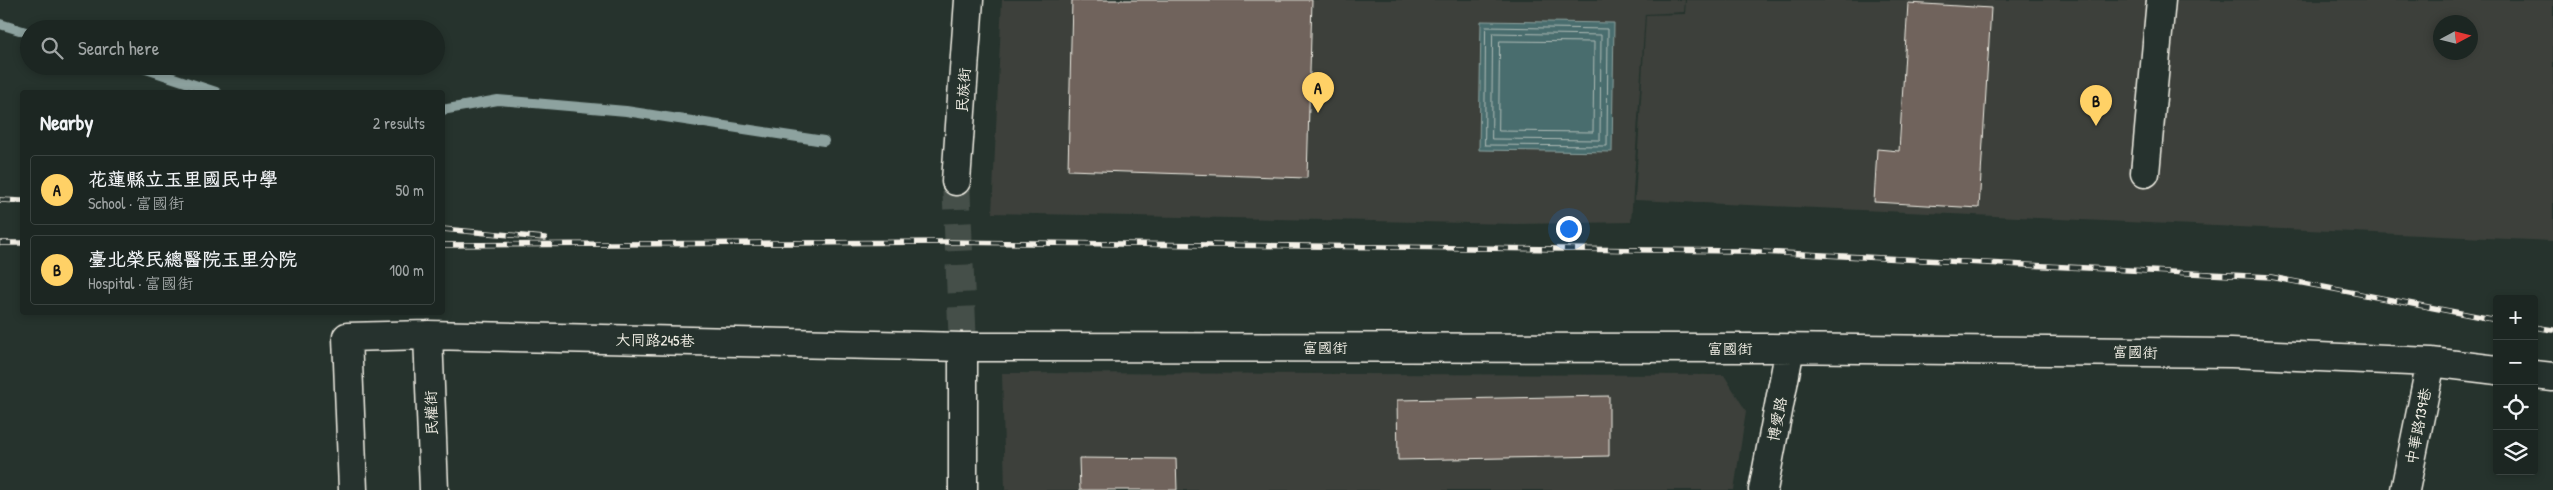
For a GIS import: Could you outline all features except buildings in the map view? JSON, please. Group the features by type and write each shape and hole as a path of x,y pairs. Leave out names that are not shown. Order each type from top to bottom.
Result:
{"street":[{"name":"民族街","path":"956,181 969,0"},
{"path":"2145,173 2161,0"},
{"name":"大同路245巷","path":"352,490 347,337 428,335 963,347"},
{"name":"民權街","path":"428,335 434,490"},
{"path":"963,347 963,490"},
{"name":"富國街","path":"963,347 1790,348 2231,353 2431,362 2493,370"},
{"name":"博愛路","path":"1764,490 1790,348"},
{"name":"中華路139巷","path":"2405,490 2431,362"},
{"path":"2538,376 2553,378"}],"shaded area":[{"path":"1002,0 1685,0 1684,12 1645,14 1631,222 1515,224 992,213"},
{"path":"1686,0 2553,0 2553,241 1635,200 1646,15 1685,14"},
{"path":"1002,373 1724,375 1746,411 1734,490 1005,490"}],"water":[{"path":"1481,21 1614,23 1612,152 1479,150"}],"waterway":[{"path":"0,24 20,30"},
{"path":"164,75 210,90"},
{"path":"445,109 498,100 626,111 824,141"}],"tunnel":[{"path":"956,181 963,347"}],"railway":[{"path":"0,200 20,201"},
{"path":"445,229 545,238"},
{"path":"445,245 946,242 1740,251 2271,277 2493,319"},
{"path":"0,243 20,243"},
{"path":"2538,328 2553,330"}],"place":[{"name":"花蓮縣立玉里國民中學","path":"1318,113"},
{"name":"臺北榮民總醫院玉里分院","path":"2096,126"}]}
